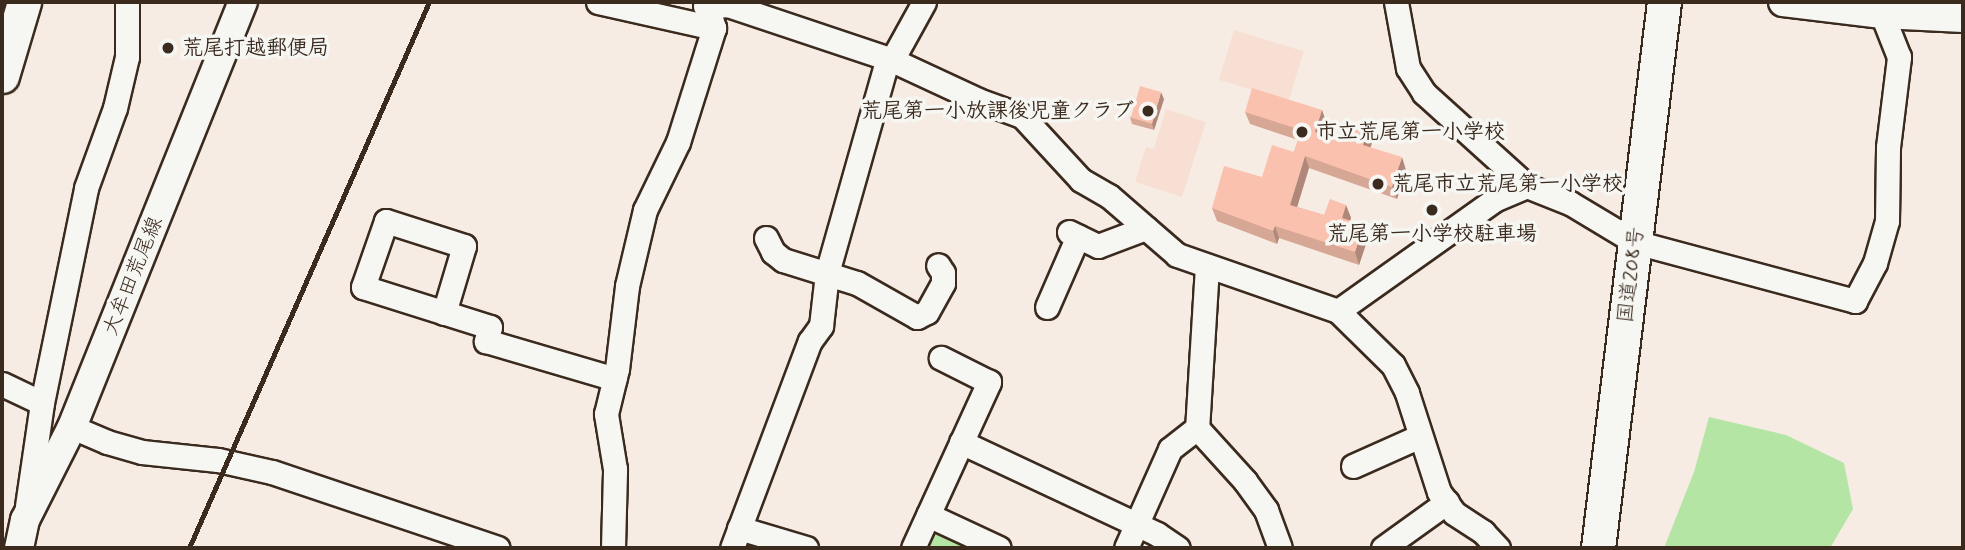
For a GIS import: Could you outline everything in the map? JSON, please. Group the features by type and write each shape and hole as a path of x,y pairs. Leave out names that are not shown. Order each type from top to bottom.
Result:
{"highway":[{"path":"2,76 24,2"},
{"name":"国道208号","path":"1598,548 1664,2"}],"main road":[{"name":"大牟田荒尾線","path":"19,548 25,520 72,427 243,2"},
{"path":"1783,2 1889,8 1963,18"}],"street":[{"path":"25,520 42,402 86,188 116,108 127,57 127,2"},
{"path":"598,2 714,27"},
{"path":"806,548 735,538 810,341 821,326 827,273 890,59 924,2"},
{"path":"1396,2 1408,68 1424,93 1527,186 1570,203 1635,243 1855,301 1875,263 1887,221 1888,147 1899,57 1889,8"},
{"path":"612,548 615,469 606,414 615,379 627,286 645,210 678,142 714,27 717,4 890,59 978,100 1022,116 1081,180 1109,196 1177,255 1338,312 1393,365 1407,393 1439,492 1454,513 1483,532 1498,548"},
{"path":"1338,312 1494,200 1527,186"},
{"path":"444,313 464,246 386,221 363,287 444,313 489,327 486,341 615,379"},
{"path":"1047,307 1074,234 1098,246 1146,229"},
{"path":"766,238 773,252 783,260 857,283 917,317 926,312 943,283 943,272 938,265"},
{"path":"1207,266 1196,428 1245,481 1265,510 1280,548"},
{"path":"913,548 989,382 941,358"},
{"path":"2,384 42,402"},
{"path":"72,427 142,452 218,460 272,472 498,548"},
{"path":"1126,548 1170,449 1196,428"},
{"path":"1353,466 1420,436"},
{"path":"961,442 1137,525 1178,548"},
{"path":"1377,545 1447,502"},
{"path":"928,515 999,548"}],"shaded area":[{"path":"1234,30 1304,51 1289,101 1219,80"},
{"path":"1166,109 1206,122 1182,197 1135,182 1146,147 1154,149"}],"green space":[{"path":"1709,417 1786,435 1844,463 1853,509 1830,548 1664,548 1694,472"},
{"path":"930,527 979,548 921,548"}],"building":[{"name":"荒尾第一小放課後児童クラブ","path":"1140,86 1161,92 1152,124 1131,118"},
{"name":"荒尾市立荒尾第一小学校","path":"1252,88 1322,110 1315,132 1346,140 1351,125 1367,130 1363,145 1402,157 1392,187 1305,156 1290,205 1324,215 1330,199 1346,205 1342,218 1364,225 1355,252 1275,226 1273,231 1212,208 1224,166 1262,177 1272,145 1294,152 1301,130 1245,112"}],"railway":[{"path":"189,548 429,2"}],"place":[{"name":"荒尾打越郵便局","path":"168,48"},
{"name":"荒尾第一小放課後児童クラブ","path":"1148,111"},
{"name":"市立荒尾第一小学校","path":"1302,132"},
{"name":"荒尾市立荒尾第一小学校","path":"1378,184"},
{"name":"荒尾第一小学校駐車場","path":"1432,210"}]}
